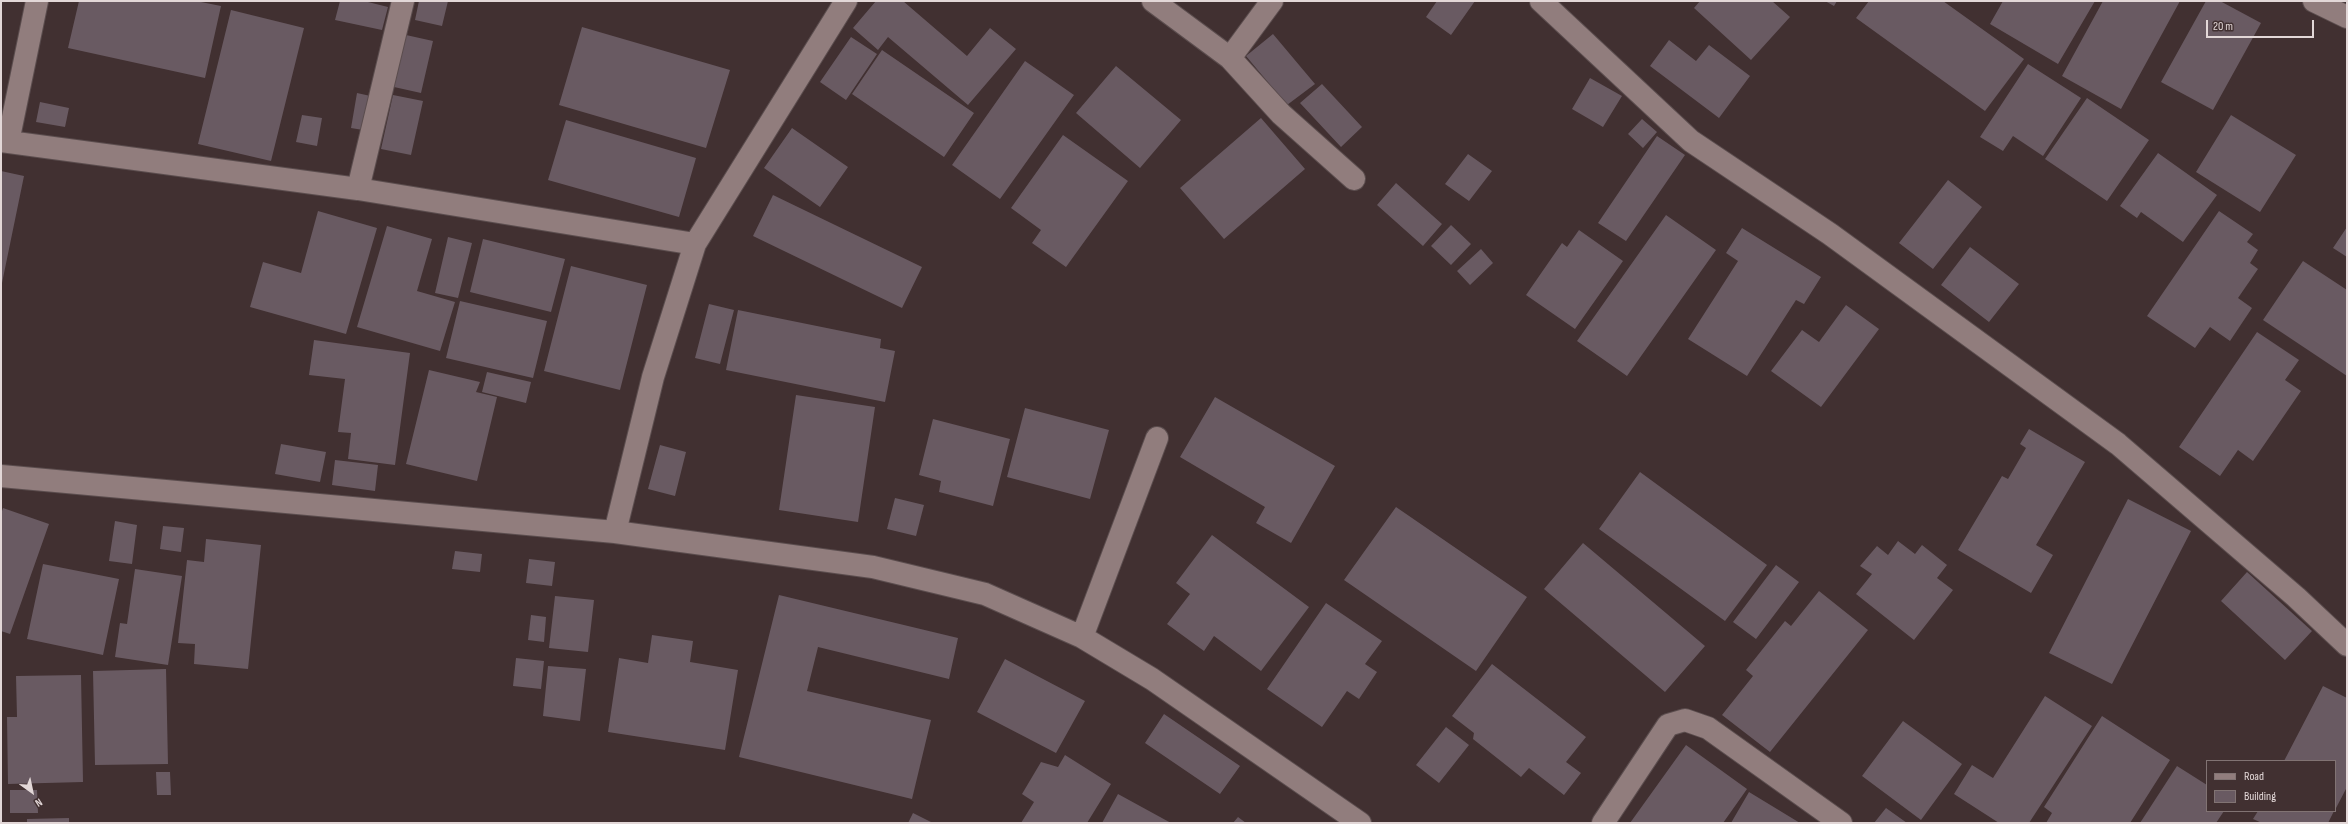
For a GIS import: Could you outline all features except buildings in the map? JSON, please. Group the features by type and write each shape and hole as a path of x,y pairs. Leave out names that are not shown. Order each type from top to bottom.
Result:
{"street":[{"path":"37,1 4,142 358,189 695,244"},
{"path":"358,189 403,1"},
{"path":"615,532 653,377 695,244 846,1"},
{"path":"1153,1 1230,58 1281,114 1354,179"},
{"path":"1230,58 1272,1"},
{"path":"1541,1 1691,141 1830,234 2118,444 2296,598 2347,645"},
{"path":"2314,1 2347,17"},
{"path":"1082,637 1157,438"},
{"path":"1,476 615,532 873,567 986,594 1082,637 1152,679 1360,823"},
{"path":"1603,823 1668,725 1685,720 1708,728 1841,823"}]}
